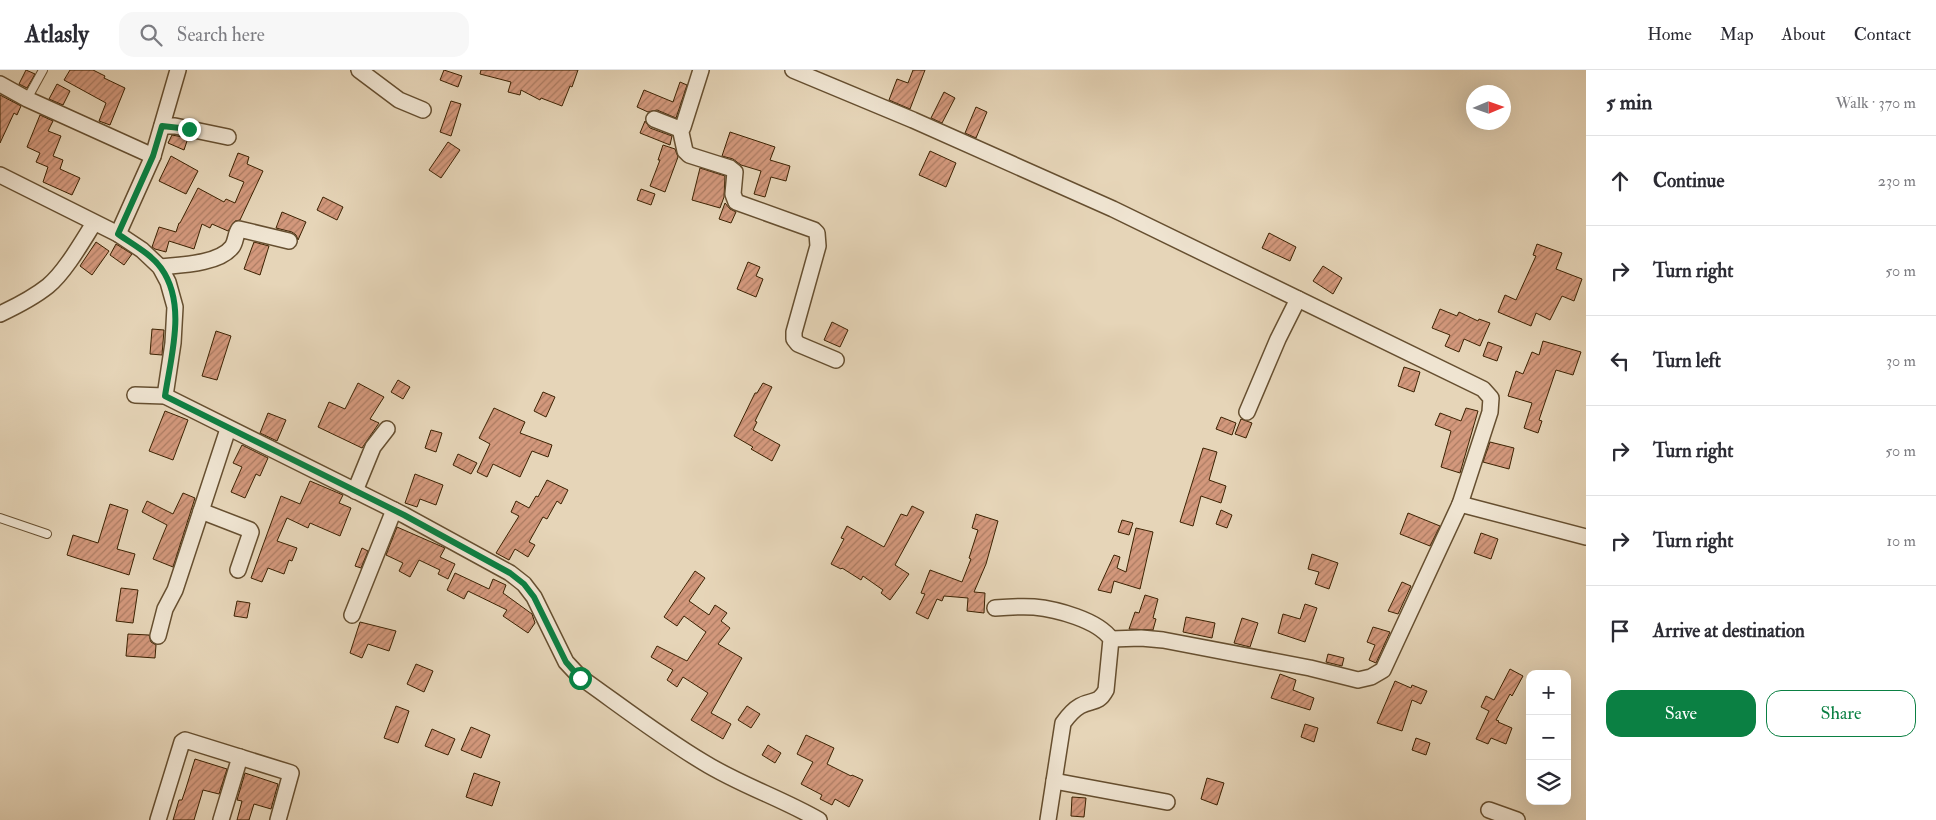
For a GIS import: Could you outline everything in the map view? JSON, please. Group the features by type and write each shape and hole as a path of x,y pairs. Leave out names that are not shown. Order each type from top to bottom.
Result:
{"street":[{"path":"118,234 153,156 178,70"},
{"path":"359,70 399,100 423,110"},
{"path":"680,128 683,127 700,70"},
{"path":"793,70 1096,201 1483,389 1491,398 1490,412 1460,504 1383,670 1371,677 1358,680 1310,668 1163,640 1141,638 1111,639"},
{"path":"0,84 27,99 153,156"},
{"path":"654,119 680,128"},
{"path":"162,126 175,126 228,137"},
{"path":"680,128 685,151 689,155 730,168 735,172 733,194 736,202 814,230 817,233 818,246 794,332 794,339 798,344 836,360"},
{"path":"0,175 118,234 142,250 160,267 168,282 175,307 173,343 165,396"},
{"path":"0,314 27,300 49,285 71,258 94,223"},
{"path":"160,267 205,261 224,254 234,244 239,229 289,241"},
{"path":"1247,412 1278,339 1298,299"},
{"path":"135,395 165,396 394,510 510,573 524,584 534,597 566,662 580,678 701,762 819,820"},
{"path":"158,636 165,609 175,590 228,429"},
{"path":"355,491 373,447 387,429"},
{"path":"1460,504 1586,537"},
{"path":"352,615 394,510"},
{"path":"201,511 252,532 238,570"},
{"path":"995,608 1036,607 1067,615 1099,626 1106,631 1111,639 1106,690 1096,702 1081,705 1063,723 1048,820"},
{"path":"158,820 183,740 291,773 278,820"},
{"path":"221,820 240,757"},
{"path":"1054,781 1167,802"},
{"path":"1489,810 1517,820"}],"lane":[{"path":"27,99 42,70"},
{"path":"0,518 47,534"}],"building":[{"path":"26,70 35,74 27,88 19,84"},
{"path":"70,70 93,70 105,76 104,78 125,88 110,125 99,121 106,103 64,80"},
{"path":"444,70 462,76 458,87 440,80"},
{"path":"481,70 578,70 562,106 541,98 540,100 521,90 520,95 508,92 511,82 480,74"},
{"path":"913,70 925,70 910,109 889,100 897,79 908,83"},
{"path":"680,82 687,85 676,118 657,110 648,112 637,107 644,90 673,102"},
{"path":"57,84 70,91 63,105 49,99"},
{"path":"944,92 955,98 942,123 931,118"},
{"path":"0,95 21,106 17,115 14,113 0,143"},
{"path":"451,101 461,104 451,136 440,132"},
{"path":"976,107 987,112 976,138 965,133"},
{"path":"40,115 53,121 48,131 61,136 53,156 63,160 60,169 80,178 72,195 43,182 48,167 36,162 40,153 27,147"},
{"path":"645,121 650,128 672,136 670,145 640,133"},
{"path":"730,132 775,147 770,160 790,166 786,181 771,177 765,197 754,194 761,171 741,165 733,159 722,156"},
{"path":"172,135 188,138 184,150 168,143"},
{"path":"448,142 460,150 441,178 429,170"},
{"path":"663,145 675,149 678,157 665,192 650,186 660,160 658,160"},
{"path":"930,151 956,163 946,187 919,175"},
{"path":"238,153 249,157 247,164 263,171 240,220 235,221 228,231 212,224 210,228 202,224 194,249 169,241 166,252 152,247 159,227 176,232 198,188 224,202 226,199 235,203 244,182 229,176"},
{"path":"171,156 198,171 186,194 159,181"},
{"path":"700,168 725,176 724,197 720,208 692,200"},
{"path":"641,189 655,194 651,205 637,200"},
{"path":"323,197 343,207 337,220 317,210"},
{"path":"725,203 736,212 731,223 719,219"},
{"path":"282,212 306,222 298,240 292,232 276,228"},
{"path":"1269,233 1296,247 1290,261 1262,248"},
{"path":"96,242 109,251 92,275 80,266"},
{"path":"254,242 269,246 260,275 244,269"},
{"path":"116,244 132,254 124,265 110,255"},
{"path":"1537,244 1562,253 1556,269 1582,279 1574,301 1562,296 1550,320 1536,313 1531,326 1498,312 1505,295 1516,300 1536,256 1533,255"},
{"path":"748,262 760,267 756,276 763,279 756,297 737,289"},
{"path":"1323,266 1342,278 1333,294 1313,281"},
{"path":"1440,309 1457,316 1459,312 1478,321 1479,319 1490,323 1480,346 1464,339 1459,352 1445,346 1450,335 1432,328"},
{"path":"832,322 848,330 840,347 824,340"},
{"path":"152,329 164,330 162,355 150,354"},
{"path":"216,331 231,336 217,380 202,376"},
{"path":"1543,341 1581,352 1573,375 1556,370 1539,420 1542,421 1538,433 1524,428 1532,403 1508,396 1516,371 1523,374 1532,352 1539,355"},
{"path":"1488,342 1502,347 1497,361 1483,356"},
{"path":"1404,367 1420,372 1414,392 1398,386"},
{"path":"398,380 410,387 403,399 391,392"},
{"path":"358,383 384,397 370,419 379,423 362,448 318,427 329,402 345,409"},
{"path":"763,383 772,387 755,421 757,422 753,430 780,445 772,461 751,449 753,447 734,436 755,393 757,393"},
{"path":"543,392 555,397 546,417 534,411"},
{"path":"494,408 525,422 520,433 552,445 548,457 532,451 520,477 493,464 487,477 477,472 490,444 479,438"},
{"path":"1466,408 1478,411 1460,473 1441,467 1451,431 1435,425 1440,413 1461,421"},
{"path":"165,411 188,420 173,460 149,451"},
{"path":"268,413 286,420 277,441 260,433"},
{"path":"1221,417 1236,423 1232,435 1216,429"},
{"path":"1241,419 1252,423 1246,438 1235,434"},
{"path":"431,430 442,433 436,452 425,448"},
{"path":"1490,442 1514,448 1509,469 1483,462"},
{"path":"242,445 268,458 260,476 256,474 245,498 231,492 242,467 233,463"},
{"path":"1203,448 1217,452 1209,480 1226,486 1221,503 1201,496 1193,526 1180,522"},
{"path":"458,454 477,463 471,474 453,465"},
{"path":"415,474 443,485 436,505 420,499 417,507 405,503"},
{"path":"547,480 568,490 561,504 557,501 547,519 543,517 529,542 535,545 528,557 515,549 509,560 496,553 519,516 511,512 516,501 529,508 536,496 538,497"},
{"path":"310,481 343,495 339,503 351,508 340,536 310,523 308,528 287,518 277,541 297,548 292,561 289,560 284,574 268,568 262,582 251,578 281,496 300,504"},
{"path":"183,493 195,498 173,567 153,559 167,525 142,512 147,501 173,514"},
{"path":"110,504 128,510 117,549 135,554 129,575 67,555 73,535 98,543"},
{"path":"912,506 924,512 895,565 909,574 890,600 881,593 883,590 863,576 861,580 842,568 831,564 844,539 841,538 847,526 884,547 901,514 907,516"},
{"path":"1221,510 1232,515 1227,528 1216,524"},
{"path":"1408,513 1440,526 1430,546 1400,534"},
{"path":"976,514 998,521 986,564 974,592 985,593 984,613 967,611 968,598 944,596 942,601 937,599 928,619 916,613 925,594 921,593 930,570 962,582 971,559 969,558 978,530 972,528"},
{"path":"1122,520 1133,523 1129,535 1118,532"},
{"path":"397,527 445,548 440,557 455,564 448,579 438,574 440,570 419,560 410,577 399,571 403,563 386,555"},
{"path":"1136,528 1153,532 1140,589 1114,581 1111,593 1098,590 1114,555 1120,557 1117,568 1126,572"},
{"path":"1481,533 1498,539 1491,559 1474,553"},
{"path":"362,548 368,551 361,568 355,566"},
{"path":"1312,554 1338,563 1329,589 1315,584 1319,572 1308,569"},
{"path":"695,571 705,578 689,601 709,615 715,605 727,613 721,621 730,628 718,644 742,658 711,713 731,724 723,739 691,720 708,693 683,677 677,687 667,680 673,670 651,657 657,646 687,661 706,632 684,616 677,626 664,617"},
{"path":"455,573 489,589 493,579 506,585 503,593 532,614 535,623 528,633 503,616 507,610 468,591 464,599 447,590"},
{"path":"1402,582 1411,586 1398,614 1388,611"},
{"path":"121,588 138,590 133,623 116,621"},
{"path":"1145,595 1158,599 1153,618 1156,619 1153,630 1129,629 1135,612 1139,613"},
{"path":"237,601 250,603 247,618 234,616"},
{"path":"1305,604 1317,608 1305,642 1278,633 1283,614 1300,619"},
{"path":"1186,617 1215,623 1212,638 1183,632"},
{"path":"1242,618 1258,623 1250,647 1234,643"},
{"path":"360,622 396,631 389,651 368,644 362,658 350,653"},
{"path":"1373,627 1390,632 1376,663 1369,660 1375,645 1367,642"},
{"path":"128,634 149,635 151,642 156,645 155,658 126,656"},
{"path":"1328,654 1344,658 1342,666 1326,662"},
{"path":"416,664 433,671 424,692 407,684"},
{"path":"1510,669 1523,676 1512,696 1510,694 1496,720 1512,728 1506,744 1491,738 1488,744 1476,739 1489,711 1481,707 1486,696 1494,700"},
{"path":"1280,674 1296,680 1293,690 1314,698 1310,710 1271,698"},
{"path":"1395,681 1411,688 1412,685 1427,691 1421,704 1412,700 1402,731 1377,723"},
{"path":"396,706 409,711 398,743 384,738"},
{"path":"747,706 760,714 751,728 738,720"},
{"path":"1305,724 1318,728 1314,742 1301,737"},
{"path":"471,727 490,735 481,758 461,750"},
{"path":"432,729 455,739 448,755 425,746"},
{"path":"806,735 834,748 827,764 863,780 849,807 835,799 832,805 820,799 822,795 801,784 813,762 797,754"},
{"path":"1416,738 1430,743 1426,755 1412,750"},
{"path":"768,745 781,753 775,763 762,755"},
{"path":"195,759 227,769 219,794 203,790 194,820 173,820 179,800 182,800"},
{"path":"245,773 278,784 271,809 254,804 249,820 237,820 242,801 237,800"},
{"path":"474,773 500,782 492,806 466,797"},
{"path":"1207,778 1224,783 1217,805 1201,799"},
{"path":"1072,797 1086,798 1084,817 1071,816"}],"route":[{"path":"189,129 162,126 153,156 118,234 142,250 160,267 168,282 175,307 173,343 165,396 404,515 510,573 524,584 534,597 566,662 580,678"}]}
